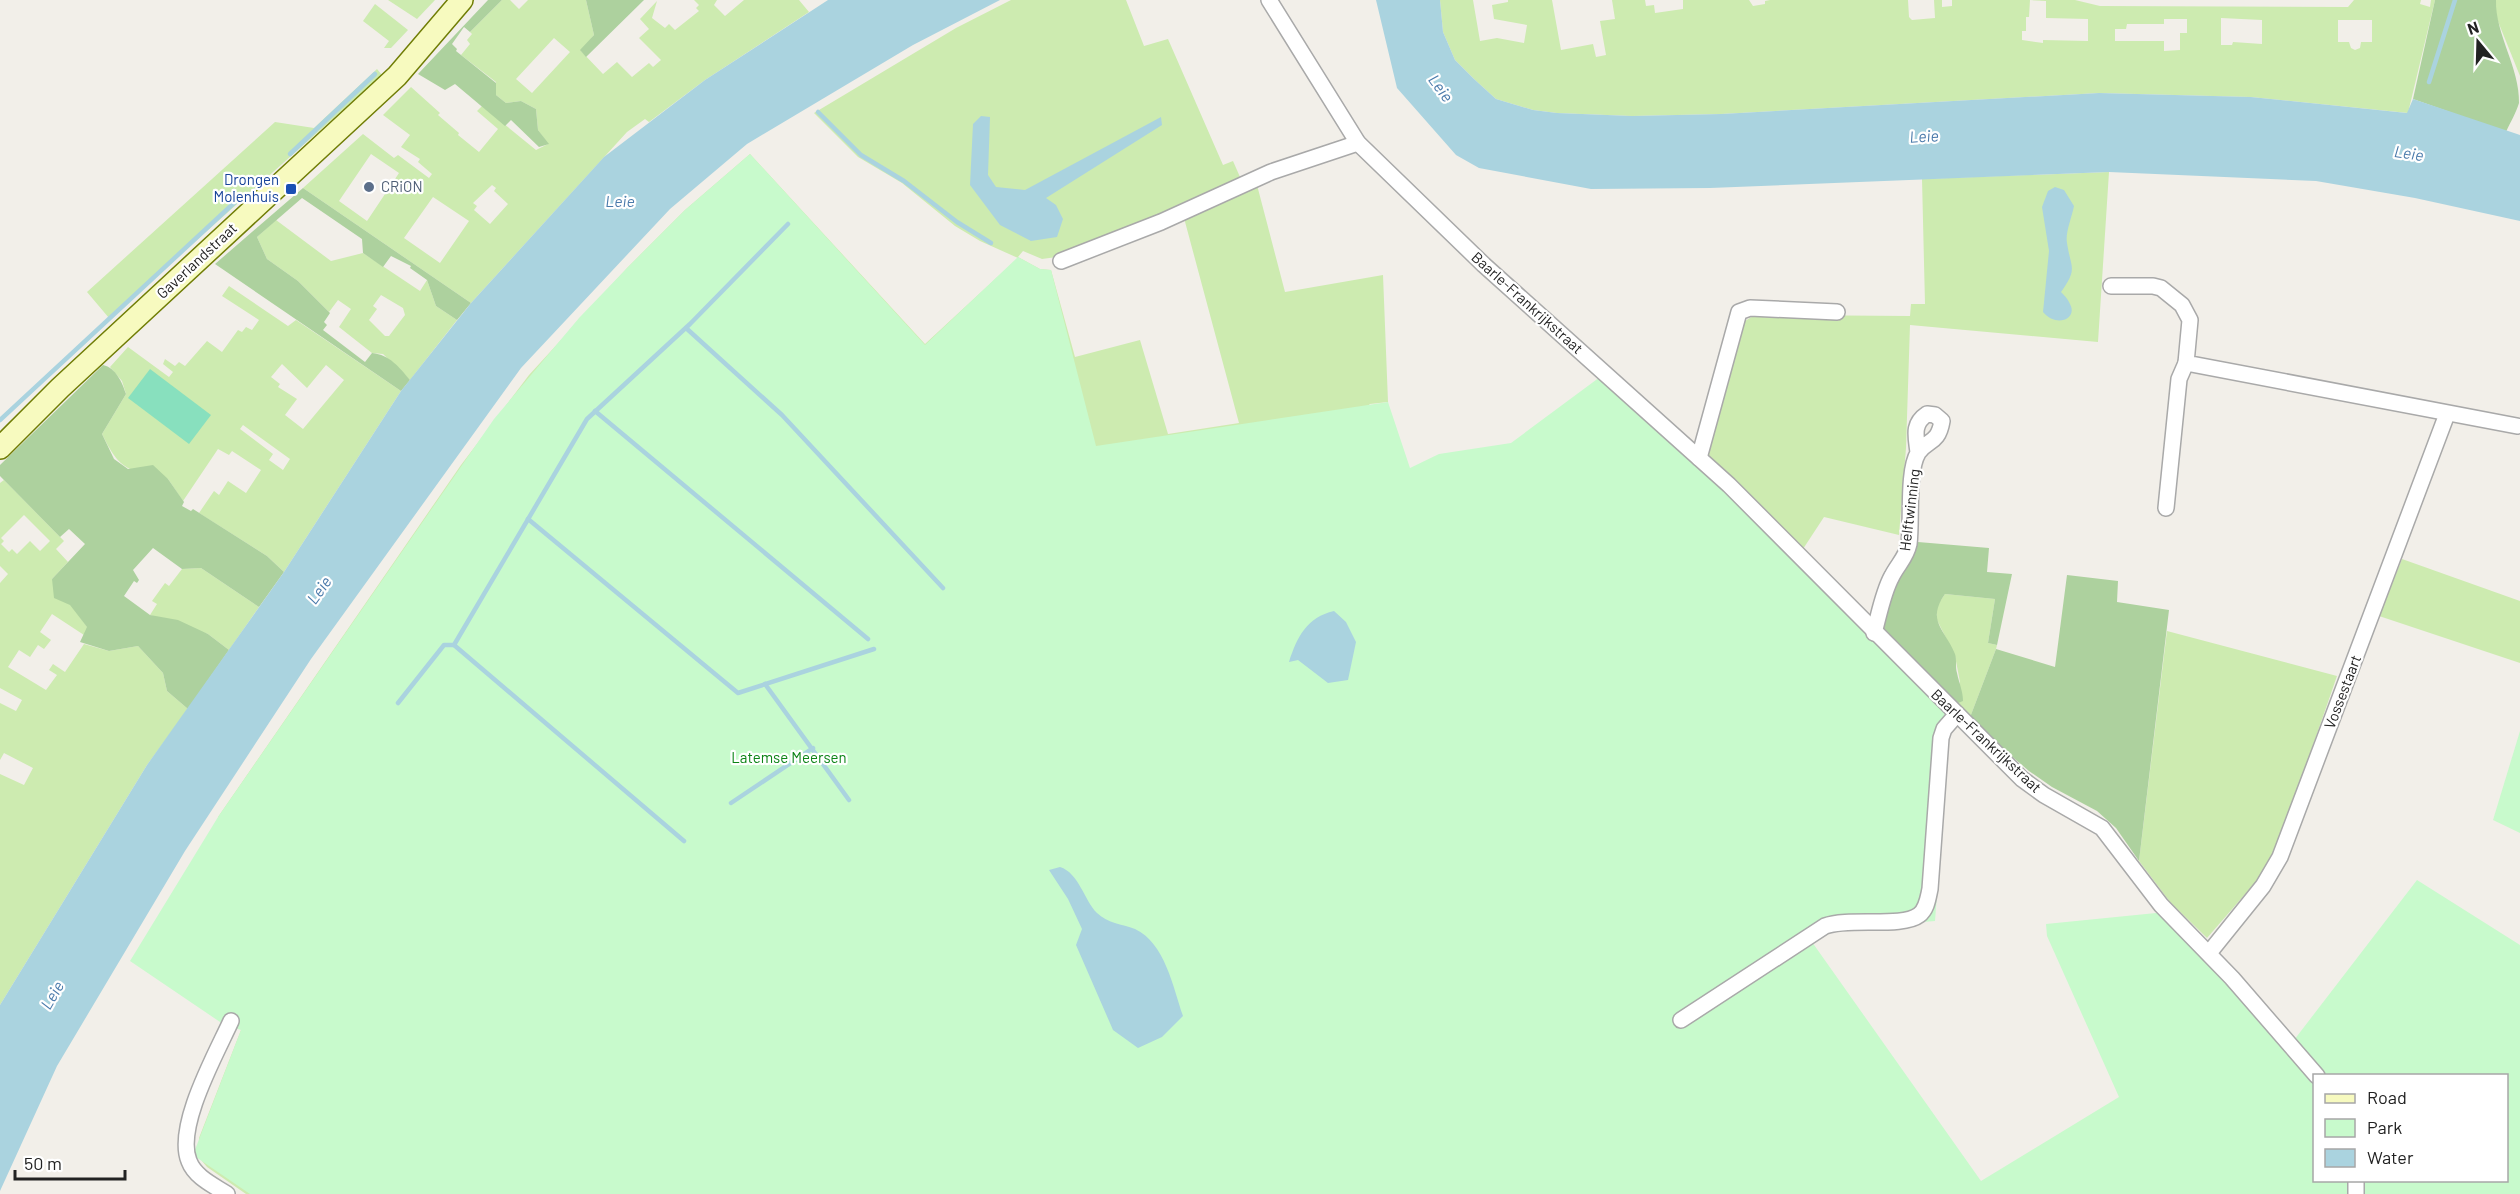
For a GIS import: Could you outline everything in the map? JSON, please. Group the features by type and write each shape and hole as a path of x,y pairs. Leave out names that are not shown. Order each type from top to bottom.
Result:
{"main road":[{"name":"Gaverlandstraat","path":"0,448 60,388 397,76 462,0"}],"street":[{"name":"Baarle-Frankrijkstraat","path":"1269,0 1358,143 1484,265 1699,458 1780,535 1874,633 2022,778 2044,795 2102,828 2161,906 2209,953 2315,1074"},
{"path":"1061,261 1161,222 1270,172 1358,143"},
{"path":"2111,286 2162,288 2182,305 2190,320 2186,363 2179,379 2166,508"},
{"path":"1699,458 1739,312 1750,308 1837,312"},
{"path":"2186,363 2517,426"},
{"name":"Vossestaart","path":"2209,953 2263,886 2280,857 2447,414"},
{"name":"Helftwinning","path":"1874,633 1891,576 1903,561 1909,544 1912,480 1918,452"},
{"path":"1681,1020 1825,926 1846,921 1905,921 1920,914 1924,909 1930,889 1941,738 1944,729 1956,714"},
{"path":"227,1194 193,1169 185,1143 200,1093 231,1021"}],"green space":[{"path":"388,0 435,0 417,19"},
{"path":"488,0 502,0 470,32 464,27 452,44 457,49 456,51 496,83 496,95 506,103 521,101 536,109 538,130 549,144 539,147 511,120 505,126 455,84 445,90 418,74"},
{"path":"502,0 510,0 519,9 528,0 586,0 594,35 581,51 603,74 617,62 632,77 649,63 653,67 661,60 639,38 649,29 640,19 657,1 652,18 665,28 669,24 675,30 699,11 696,8 699,5 694,0 717,0 714,5 725,16 744,0 799,0 809,12 705,80 649,122 645,119 627,132 471,303 303,188 363,134 394,158 398,155 429,178 432,174 418,162 420,159 401,147 410,135 383,115 411,87 440,113 438,115 459,133 458,135 479,152 498,129 477,111 482,106 536,150 548,144 538,130 536,109 521,101 506,103 496,95 496,82 461,55 470,44 467,40 472,34 470,32","holes":["554,38 570,52 532,93 516,79","371,154 399,173 367,221 339,201","492,185 496,188 494,191 508,204 490,224 474,210 477,206 473,203","433,197 469,221 440,263 404,238"]},
{"path":"586,0 644,0 586,57 580,50 594,35"},
{"path":"1011,0 1126,0 1144,46 1168,39 1223,165 1233,161 1240,177 1224,188 1064,256 1042,259 1023,251 1018,257 1040,269 1051,270 1075,357 1140,340 1168,434 1239,423 1184,218 1257,185 1285,292 1383,275 1388,402 1370,404 484,1194 246,1194 207,1167 202,1161 199,1138 241,1030 218,817 461,465 529,375 628,267 685,210 750,154 925,344 1018,258 980,241 955,226 902,183 858,157 814,113 956,28"},
{"path":"1440,0 1473,0 1480,41 1497,38 1524,43 1527,25 1494,19 1492,5 1508,2 1508,0 1552,0 1561,50 1593,44 1596,57 1606,55 1600,21 1615,19 1612,0 1645,0 1646,6 1654,5 1655,13 1683,9 1683,0 1749,0 1753,6 1765,4 1765,1 1770,0 1908,0 1909,17 1912,20 1935,18 1934,0 1942,0 1942,7 1952,6 1952,0 2030,0 2075,0 2100,6 2348,7 2354,0 2421,0 2420,4 2430,7 2431,0 2435,0 2408,113 2251,97 2099,93 1721,114 1632,116 1557,113 1533,110 1496,99 1455,60 1443,32","holes":["2030,0 2046,1 2046,18 2088,19 2088,41 2043,40 2043,43 2022,40 2022,31 2026,31 2026,17 2029,17","2221,18 2262,20 2262,44 2233,42 2232,45 2221,45","2164,19 2187,19 2187,33 2180,33 2180,50 2164,51 2164,41 2115,41 2115,29 2126,29 2127,24 2164,24","2338,20 2372,20 2372,42 2361,42 2360,48 2355,50 2351,48 2349,42 2338,42"]},
{"path":"2435,0 2496,0 2499,26 2516,77 2519,103 2506,132 2413,99"},
{"path":"2496,0 2520,0 2520,76 2495,14"},
{"path":"375,4 408,30 391,48 384,48 389,41 363,21"},
{"path":"377,69 382,75 109,318 87,292 275,122 314,128"},
{"name":"Latemse Meersen","path":"750,154 925,345 1018,257 1040,269 1051,270 1096,446 1388,402 1410,468 1439,454 1511,443 1600,377 1697,461 1954,717 1949,734 1935,921 1839,929 1812,942 1981,1181 2119,1097 2047,936 2046,924 2156,913 2161,905 2291,1044 2417,880 2520,945 2520,1194 250,1194 193,1155 241,1030 223,1024 130,961 218,817 494,419 579,318 685,210"},
{"path":"2109,172 2098,342 1910,325 1906,448 1899,535 1824,517 1803,549 1713,462 1708,453 1742,323 1753,316 1767,315 1910,316 1911,304 1925,304 1922,179"},
{"path":"303,188 471,303 457,320 436,306 427,280 410,268 411,266 391,256 383,267 363,253 362,239 302,198 257,237 267,259 298,281 330,313 324,322 327,325 323,330 365,362 372,353 394,362 410,380 401,391 215,264"},
{"path":"276,220 331,261 363,253 420,291 427,280 436,306 457,320 410,380 383,354 372,353 339,327 351,309 338,300 329,312 298,281 267,259 257,237","holes":["381,295 403,308 405,315 389,336 385,336 369,320 377,309 373,306"]},
{"path":"229,286 288,326 296,320 401,391 284,572 267,556 199,513 214,491 219,495 228,481 246,493 261,470 232,451 229,455 218,449 183,501 168,479 135,471 121,463 102,434 126,394 122,381 110,367 128,347 169,377 173,372 163,364 165,359 175,366 179,362 185,366 207,341 222,352 238,330 242,332 246,327 252,330 259,320 222,296","holes":["282,364 307,388 326,365 344,380 303,429 285,415 297,399 278,387 280,384 271,377","243,425 290,459 283,470 269,460 273,454 240,429"]},
{"path":"103,365 115,372 126,394 102,434 114,459 128,469 153,465 168,479 184,502 182,506 191,511 193,509 267,556 284,572 259,607 201,568 182,569 153,548 133,570 139,580 137,583 134,581 124,596 150,615 178,620 208,634 229,650 188,709 167,691 163,673 138,646 109,651 80,642 87,627 70,605 54,598 52,579 85,544 69,529 60,537 0,476 0,465"},
{"path":"150,369 211,415 189,444 128,398"},
{"path":"4,480 64,541 56,549 68,562 52,579 88,628 84,635 52,614 40,632 51,640 44,649 38,645 30,657 19,650 8,667 46,690 57,675 49,670 53,664 65,672 84,644 109,651 138,646 163,673 167,691 188,709 147,765 0,1005 0,774 24,785 33,768 4,753 0,760 0,703 16,711 22,700 0,688 0,583 8,574 0,566 0,483","holes":["24,515 50,541 40,551 30,541 17,554 12,549 9,552 1,544 4,541 1,538"]},
{"path":"1918,542 1989,548 1987,572 2012,574 1997,645 1988,643 1995,599 1945,594 1940,603 1937,618 1955,654 1956,671 1963,697 1963,701 1953,705 1884,633 1883,621 1889,597"},
{"path":"2402,559 2520,601 2520,663 2379,616"},
{"path":"201,568 259,607 229,650 208,634 150,615 157,604 152,601 165,583 169,586 182,569"},
{"path":"2067,575 2118,581 2117,602 2169,610 2139,861 2116,828 2097,811 2052,787 2029,771 1969,720 1996,649 2055,667"},
{"path":"1945,594 1995,599 1988,643 1997,645 1969,720 1953,705 1960,682 1955,656 1937,620 1937,606"},
{"path":"2167,631 2337,676 2293,803 2266,870 2207,938 2170,902 2139,861"},
{"path":"2520,731 2520,833 2493,820"}],"water":[{"name":"Leie","path":"828,0 1000,0 913,45 747,144 670,209 521,368 311,659 185,851 57,1066 0,1191 0,1005 147,765 284,572 401,391 471,303 604,157 705,80"},
{"name":"Leie","path":"1376,0 1440,0 1443,32 1455,60 1474,79 1496,99 1533,110 1557,113 1632,116 1721,114 2099,93 2251,97 2407,113 2413,99 2520,135 2520,221 2415,198 2316,181 2109,172 1710,188 1591,189 1479,168 1456,155 1397,88"},
{"path":"981,116 990,117 988,175 996,187 1025,190 1161,117 1162,125 1046,198 1056,205 1063,219 1057,237 1031,241 1000,225 970,185 973,124"},
{"path":"2055,187 2064,190 2074,206 2067,239 2072,268 2070,278 2061,292 2072,309 2071,314 2064,320 2054,320 2043,312 2049,251 2042,207 2048,191"},
{"path":"1334,611 1346,622 1356,642 1348,680 1328,683 1298,660 1289,662 1304,629 1317,618"},
{"path":"1060,867 1067,870 1077,881 1097,913 1105,919 1135,929 1154,944 1161,955 1183,1016 1162,1037 1138,1048 1113,1030 1076,945 1082,929 1068,899 1049,870"}],"waterway":[{"path":"2429,82 2455,0"},
{"path":"290,154 375,74"},
{"path":"818,112 861,155 904,181 957,222 991,243"},
{"path":"0,420 235,202"},
{"path":"398,703 444,645 454,645 587,419 690,324 788,224"},
{"path":"686,328 782,415 943,588"},
{"path":"595,411 868,639"},
{"path":"528,519 738,693 874,649"},
{"path":"454,645 684,841"},
{"path":"765,684 849,800"},
{"path":"731,803 813,748"}],"place":[{"name":"CRiON","path":"369,187"},
{"name":"Drongen Molenhuis","path":"291,189"}]}
